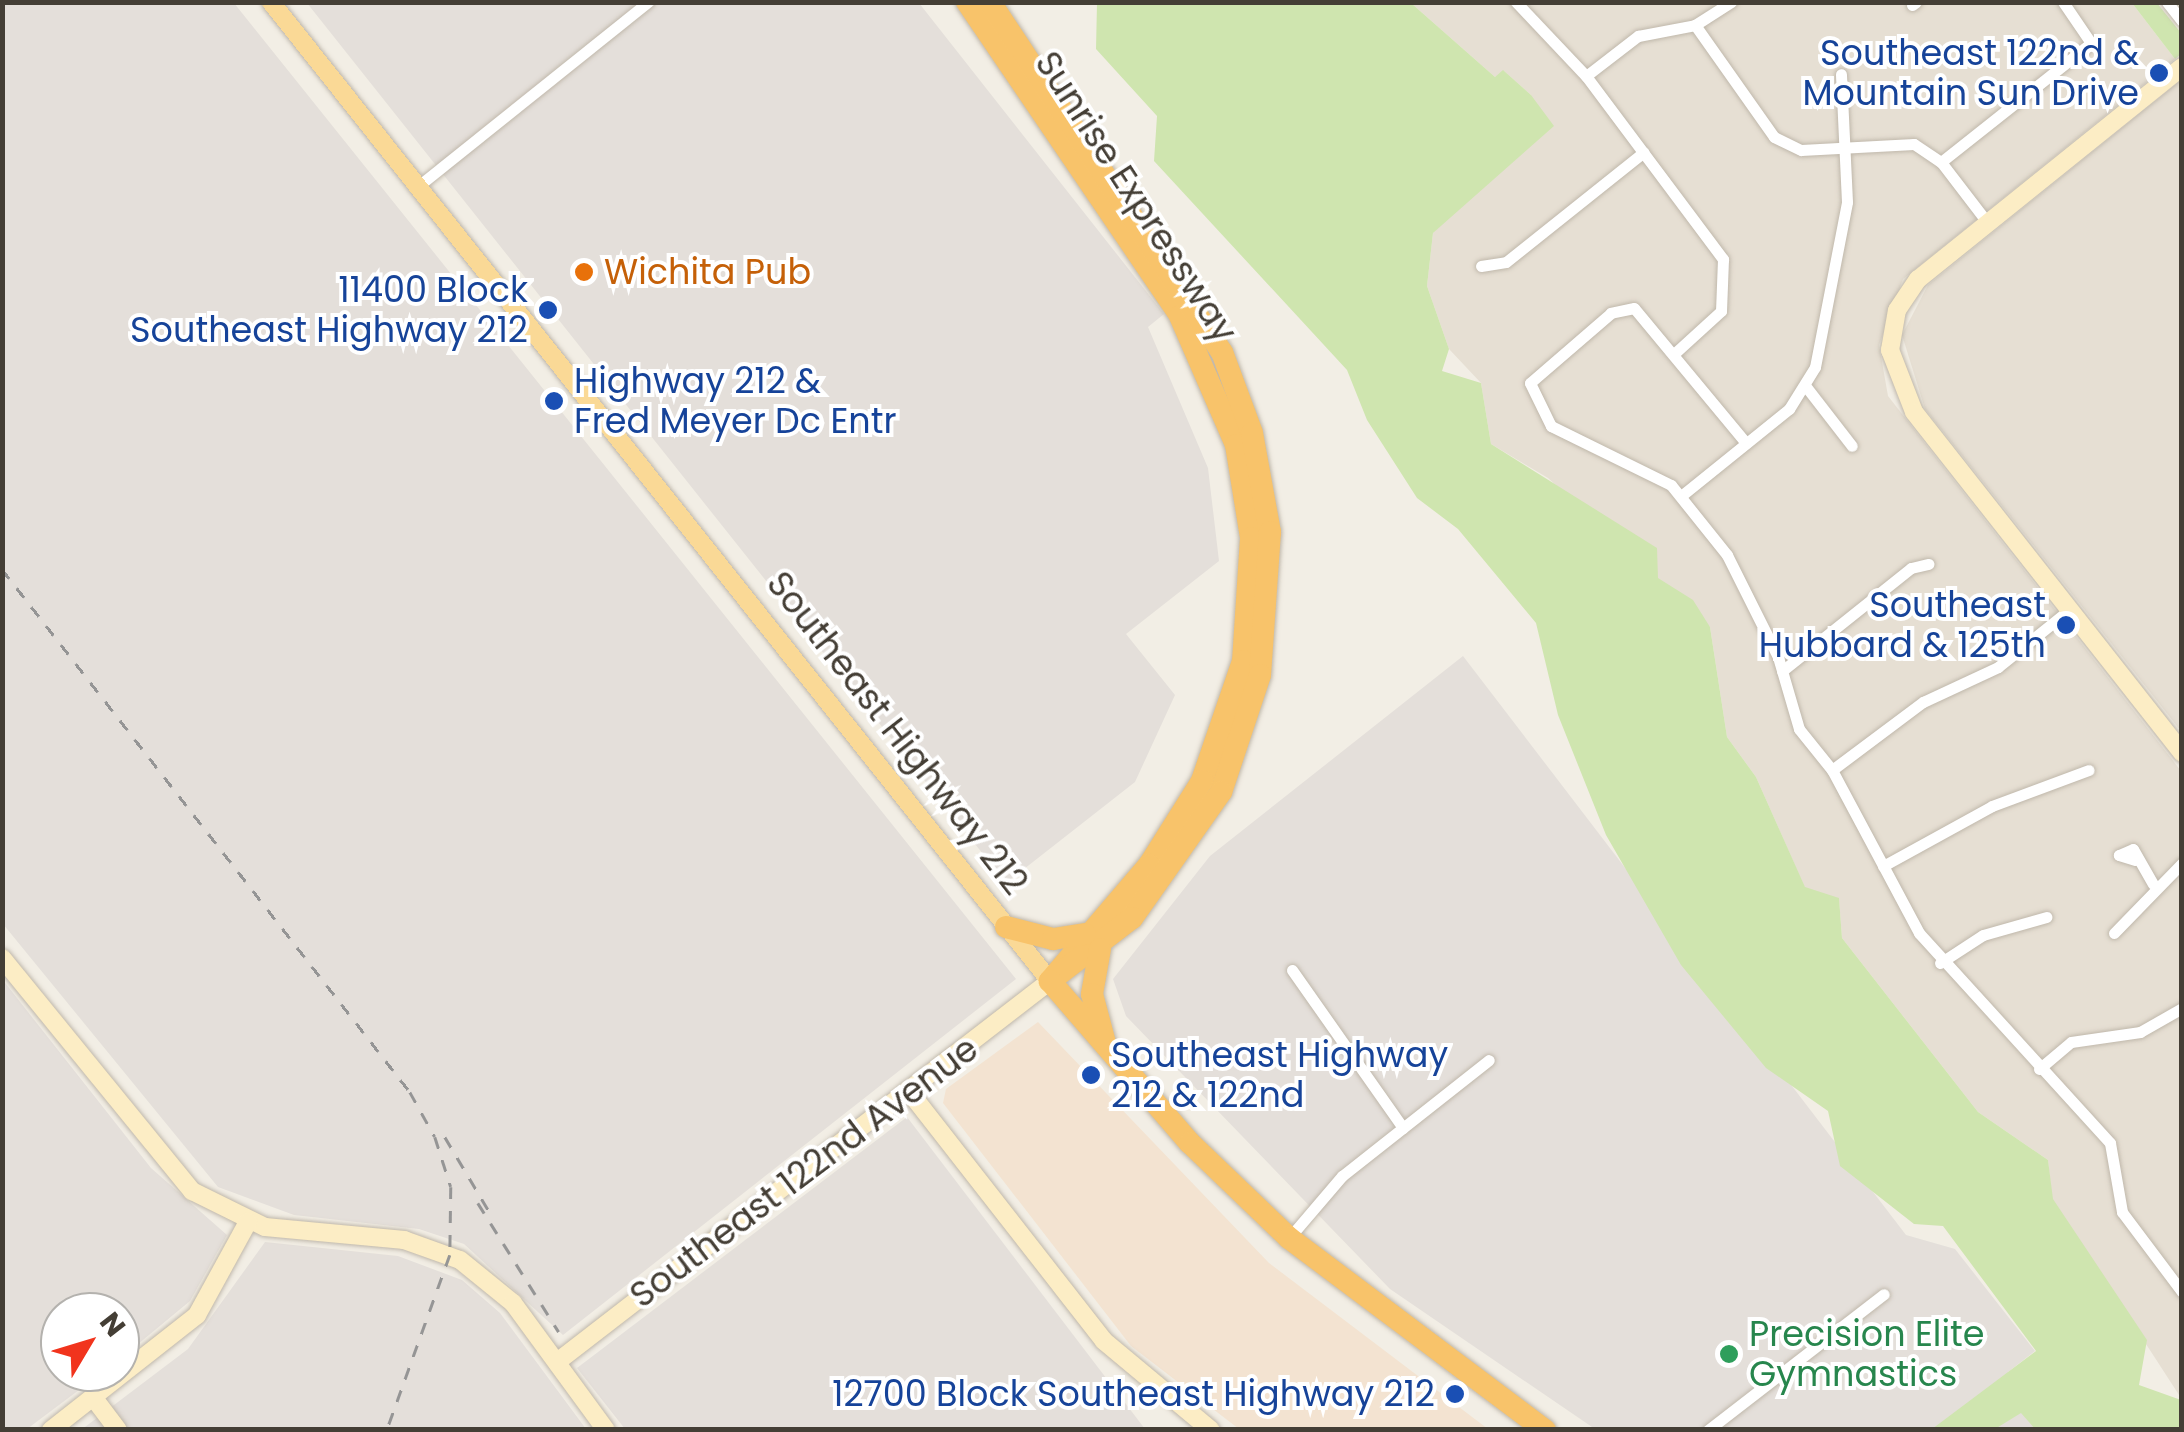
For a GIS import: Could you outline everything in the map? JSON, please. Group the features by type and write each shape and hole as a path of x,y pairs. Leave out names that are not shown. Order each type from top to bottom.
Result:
{"highway":[{"name":"Sunrise Expressway","path":"967,2 1180,316 1222,403 1245,487 1250,608 1223,730 1164,844 1092,942"},
{"name":"Sunrise Expressway","path":"990,2 1222,352 1252,432 1270,532 1270,614 1232,768 1171,872 1050,981"},
{"path":"1006,926 1054,940 1092,942 1092,994 1108,1051"},
{"name":"Southeast Highway 212","path":"1050,981 1108,1051 1289,1238 1545,1430"}],"main road":[{"name":"Southeast Highway 212","path":"271,2 1050,981"},
{"path":"2182,67 1918,279 1892,328 1891,360 1907,402 2182,752"},
{"path":"2,958 173,1173 248,1222 404,1240 450,1254 505,1294 606,1430"},
{"name":"Southeast 122nd Avenue","path":"556,1362 1050,981"},
{"path":"908,1090 1104,1340 1211,1430"},
{"path":"51,1430 202,1310 248,1222"},
{"path":"94,1397 118,1430"}],"street":[{"path":"418,187 648,2"},
{"path":"1516,2 1586,76 1726,268 1721,311 1676,353"},
{"path":"1586,76 1638,36 1695,26 1730,2"},
{"path":"1941,162 2091,43 2064,2"},
{"path":"2167,2 2182,21"},
{"path":"1695,26 1774,138 1801,150 1914,144 1941,162 1988,222"},
{"path":"1681,496 1806,388 1845,222 1847,146 1841,74"},
{"path":"1481,266 1506,262 1644,152"},
{"path":"1746,443 1676,353 1634,308 1610,313 1534,374 1530,392 1551,426 1681,496 1737,570 1782,670 1799,730 1832,770 1940,962 2110,1143 2122,1212 2182,1292"},
{"path":"1806,388 1852,446"},
{"path":"1782,670 1911,568 1929,564"},
{"path":"1832,770 1923,702 1998,667 2070,610"},
{"path":"1883,866 2021,793 2088,770"},
{"path":"2135,860 2154,884"},
{"path":"2114,933 2154,884 2182,863"},
{"path":"1940,962 1983,935 2046,917"},
{"path":"1292,970 1403,1128"},
{"path":"2039,1068 2071,1042 2140,1032 2182,1008"},
{"path":"1289,1238 1342,1176 1489,1060"},
{"path":"1708,1430 1884,1294"}],"shaded area":[{"path":"3,2 234,3 1016,979 563,1335 464,1244 419,1229 294,1215 218,1187 3,924"},
{"path":"307,3 919,3 1164,314 1148,327 1208,468 1219,561 1126,634 1175,695 1135,782 1006,883"},
{"path":"1411,3 2132,3 2175,59 1903,279 1879,345 1888,396 2181,771 2181,1398 2052,1199 2048,1160 1978,1112 1842,938 1839,899 1805,888 1756,777 1727,737 1710,627 1548,478 1491,444 1481,383 1449,349 1427,286 1433,233 1531,95 1504,71 1495,77"},
{"path":"2181,80 2181,731 1925,409 1902,335 1928,285"},
{"path":"1463,656 1906,1235 1955,1249 2035,1351 2008,1372 2052,1429 1595,1429 1390,1289 1126,1016 1113,979 1210,856"},
{"path":"2,979 151,1168 227,1235 190,1301 140,1342 140,1292 40,1292 40,1392 76,1392 27,1429 3,1429"},
{"path":"1038,1022 1269,1263 1488,1429 1239,1429 1131,1346 943,1103 946,1089"},
{"path":"907,1117 1145,1429 625,1429 577,1368"},
{"path":"265,1242 398,1256 462,1280 500,1313 586,1429 81,1430 131,1392 140,1392 140,1385 188,1349"}],"green space":[{"path":"1097,3 1411,3 1495,77 1503,70 1531,95 1554,126 1433,233 1427,286 1449,349 1442,371 1481,383 1491,444 1657,548 1658,578 1693,600 1710,627 1727,737 1756,777 1805,887 1839,898 1842,938 1978,1112 2048,1160 2053,1199 2147,1340 2139,1385 2181,1400 2181,1429 2035,1429 2021,1413 1995,1429 1932,1429 2036,1351 1943,1226 1914,1224 1840,1166 1828,1111 1766,1068 1681,965 1606,835 1558,715 1536,623 1458,529 1417,498 1367,420 1347,370 1154,161 1157,116 1096,49"},
{"path":"2132,3 2157,3 2181,33 2181,54 2175,59"}],"railway":[{"path":"2,569 410,1092 435,1137 451,1187 450,1255 387,1430"},
{"path":"445,1137 489,1211"},
{"path":"478,1203 559,1332"}],"place":[{"name":"Southeast 122nd & Mountain Sun Drive","path":"2159,73"},
{"name":"Wichita Pub","path":"584,272"},
{"name":"11400 Block Southeast Highway 212","path":"548,310"},
{"name":"Highway 212 & Fred Meyer Dc Entr","path":"554,401"},
{"name":"Southeast Hubbard & 125th","path":"2066,625"},
{"name":"Southeast Highway 212 & 122nd","path":"1091,1075"},
{"name":"Precision Elite Gymnastics","path":"1729,1354"},
{"name":"12700 Block Southeast Highway 212","path":"1455,1394"}]}
